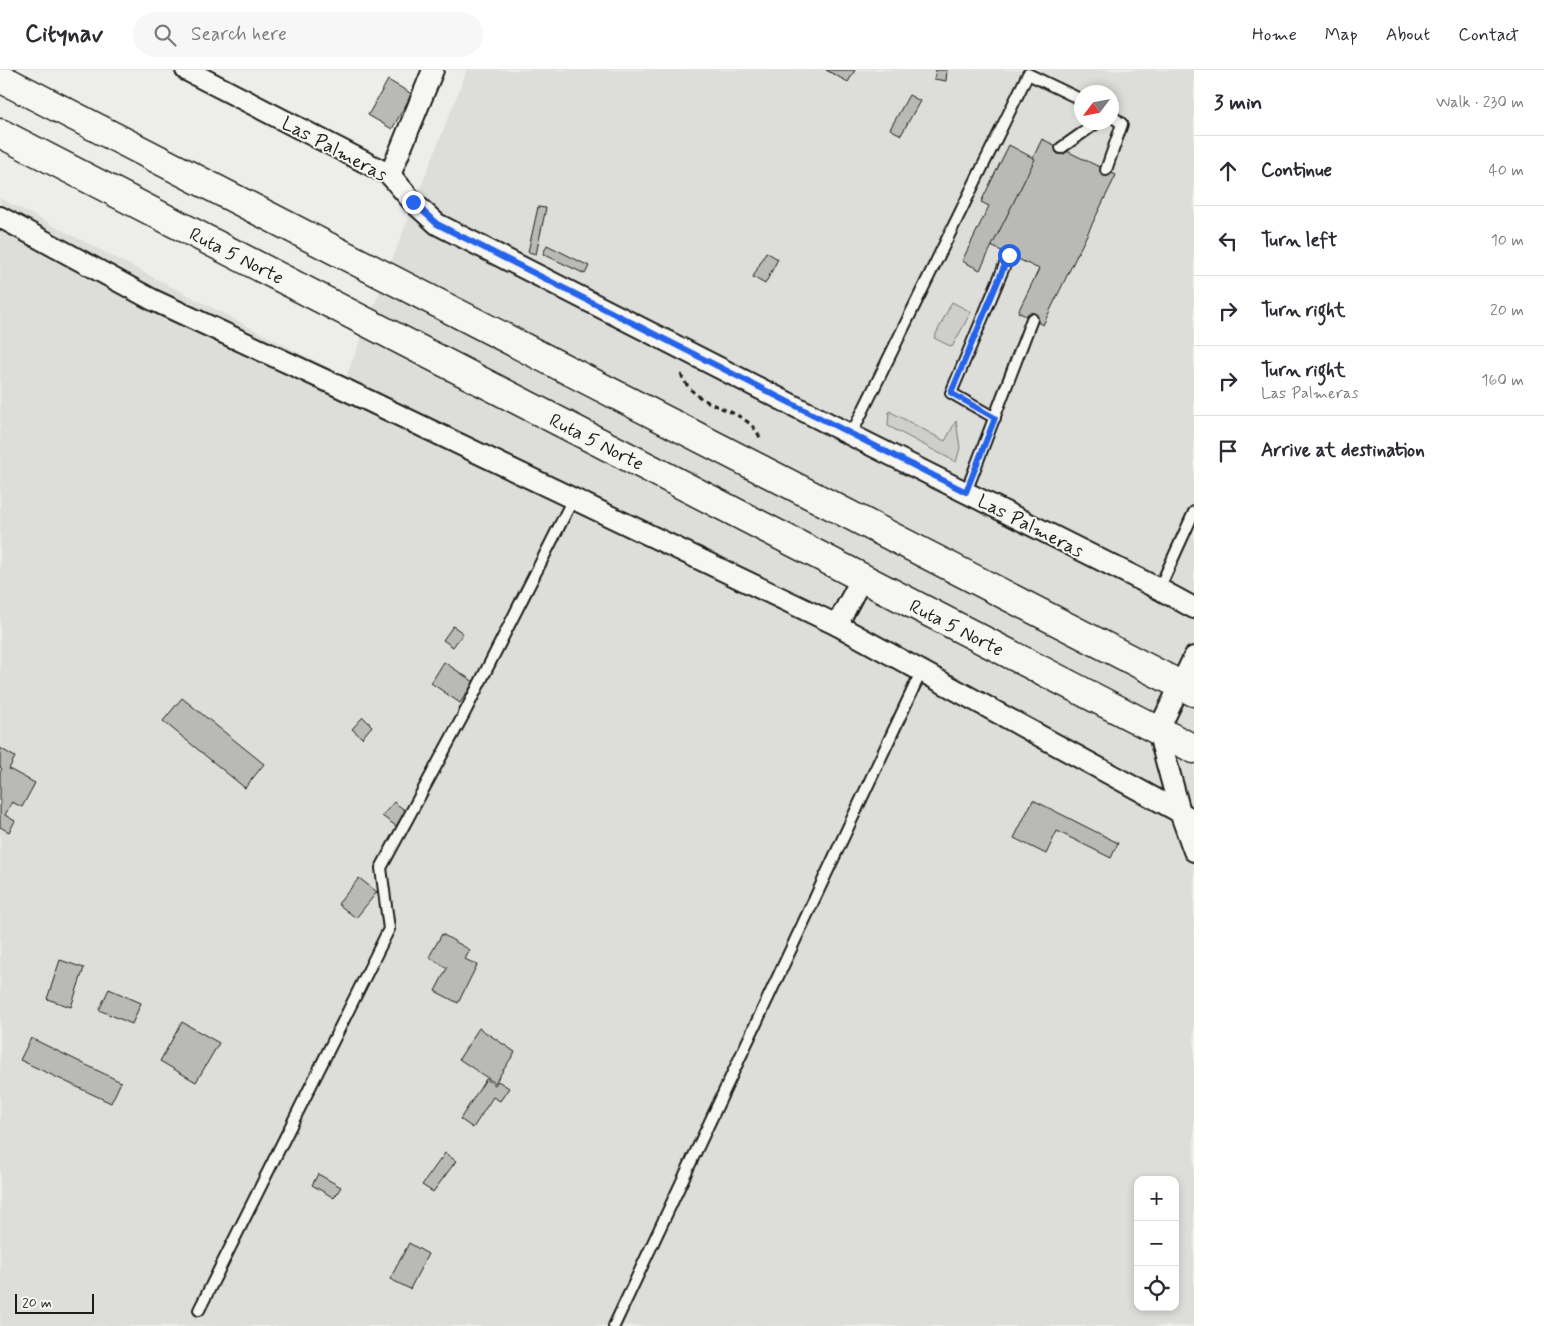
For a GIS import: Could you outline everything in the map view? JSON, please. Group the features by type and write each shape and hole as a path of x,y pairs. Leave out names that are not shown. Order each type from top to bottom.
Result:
{"highway":[{"path":"0,78 1187,688"},
{"name":"Ruta 5 Norte","path":"0,133 1194,749"}],"street":[{"name":"Las Palmeras","path":"186,70 390,175 413,202 437,224 1194,608"},
{"path":"390,175 433,70"},
{"path":"0,217 153,300 700,558 837,625 1187,816"},
{"path":"837,625 862,578"},
{"path":"1194,657 1187,688 1158,730 1187,816 1194,851"}],"lane":[{"path":"851,435 1028,74 1074,96"},
{"path":"1106,170 1122,124 1119,122"},
{"path":"1061,148 1087,130"},
{"path":"995,418 951,393 1009,255"},
{"path":"966,492 1032,319"},
{"path":"199,1310 389,929 381,868 463,716 573,499"},
{"path":"1159,589 1194,512"},
{"path":"614,1326 921,672"}],"path":[{"path":"677,347 679,370 685,385 699,397 716,407 748,421 757,431 764,446 757,467"}],"shaded area":[{"path":"467,70 1194,70 1194,1326 0,1326 0,198 346,377"},
{"path":"952,302 971,312 952,347 934,338"},
{"path":"889,411 945,441 956,421 960,448 956,462 888,426"}],"building":[{"path":"826,70 855,70 848,82"},
{"path":"936,70 947,70 946,81 934,79"},
{"path":"388,80 412,94 392,129 368,115"},
{"path":"909,95 920,101 901,135 890,129"},
{"path":"1042,139 1116,175 1043,325 1018,312 1039,269 991,246"},
{"path":"1009,145 1035,159 980,270 962,261 989,206 981,202"},
{"path":"538,207 546,208 536,254 528,252"},
{"path":"547,245 589,266 585,274 543,254"},
{"path":"766,252 778,259 765,284 753,277"},
{"path":"453,626 463,633 453,647 443,640"},
{"path":"444,662 474,682 460,703 431,683"},
{"path":"182,698 264,764 245,788 163,721"},
{"path":"363,717 372,726 362,738 352,729"},
{"path":"0,748 15,757 9,769 35,783 22,807 12,802 5,815 15,821 9,832 0,827 0,772 2,769 0,767"},
{"path":"1033,800 1118,843 1111,858 1057,831 1046,854 1014,838"},
{"path":"394,802 406,811 396,826 382,816"},
{"path":"359,878 377,892 356,918 338,904"},
{"path":"442,934 470,950 465,959 477,965 458,1003 435,991 447,968 429,957"},
{"path":"60,960 84,968 71,1007 47,999"},
{"path":"109,989 141,1003 132,1024 99,1010"},
{"path":"182,1022 219,1043 196,1082 160,1061"},
{"path":"479,1028 515,1052 495,1083 459,1059"},
{"path":"31,1038 121,1082 111,1103 20,1060"},
{"path":"486,1079 495,1085 498,1081 509,1088 500,1101 493,1097 473,1128 460,1119"},
{"path":"445,1153 456,1161 433,1192 422,1185"},
{"path":"318,1174 341,1187 334,1198 312,1185"},
{"path":"409,1243 428,1254 410,1289 390,1279"}],"route":[{"path":"413,202 437,224 966,492 995,418 951,393 1009,255"}]}
